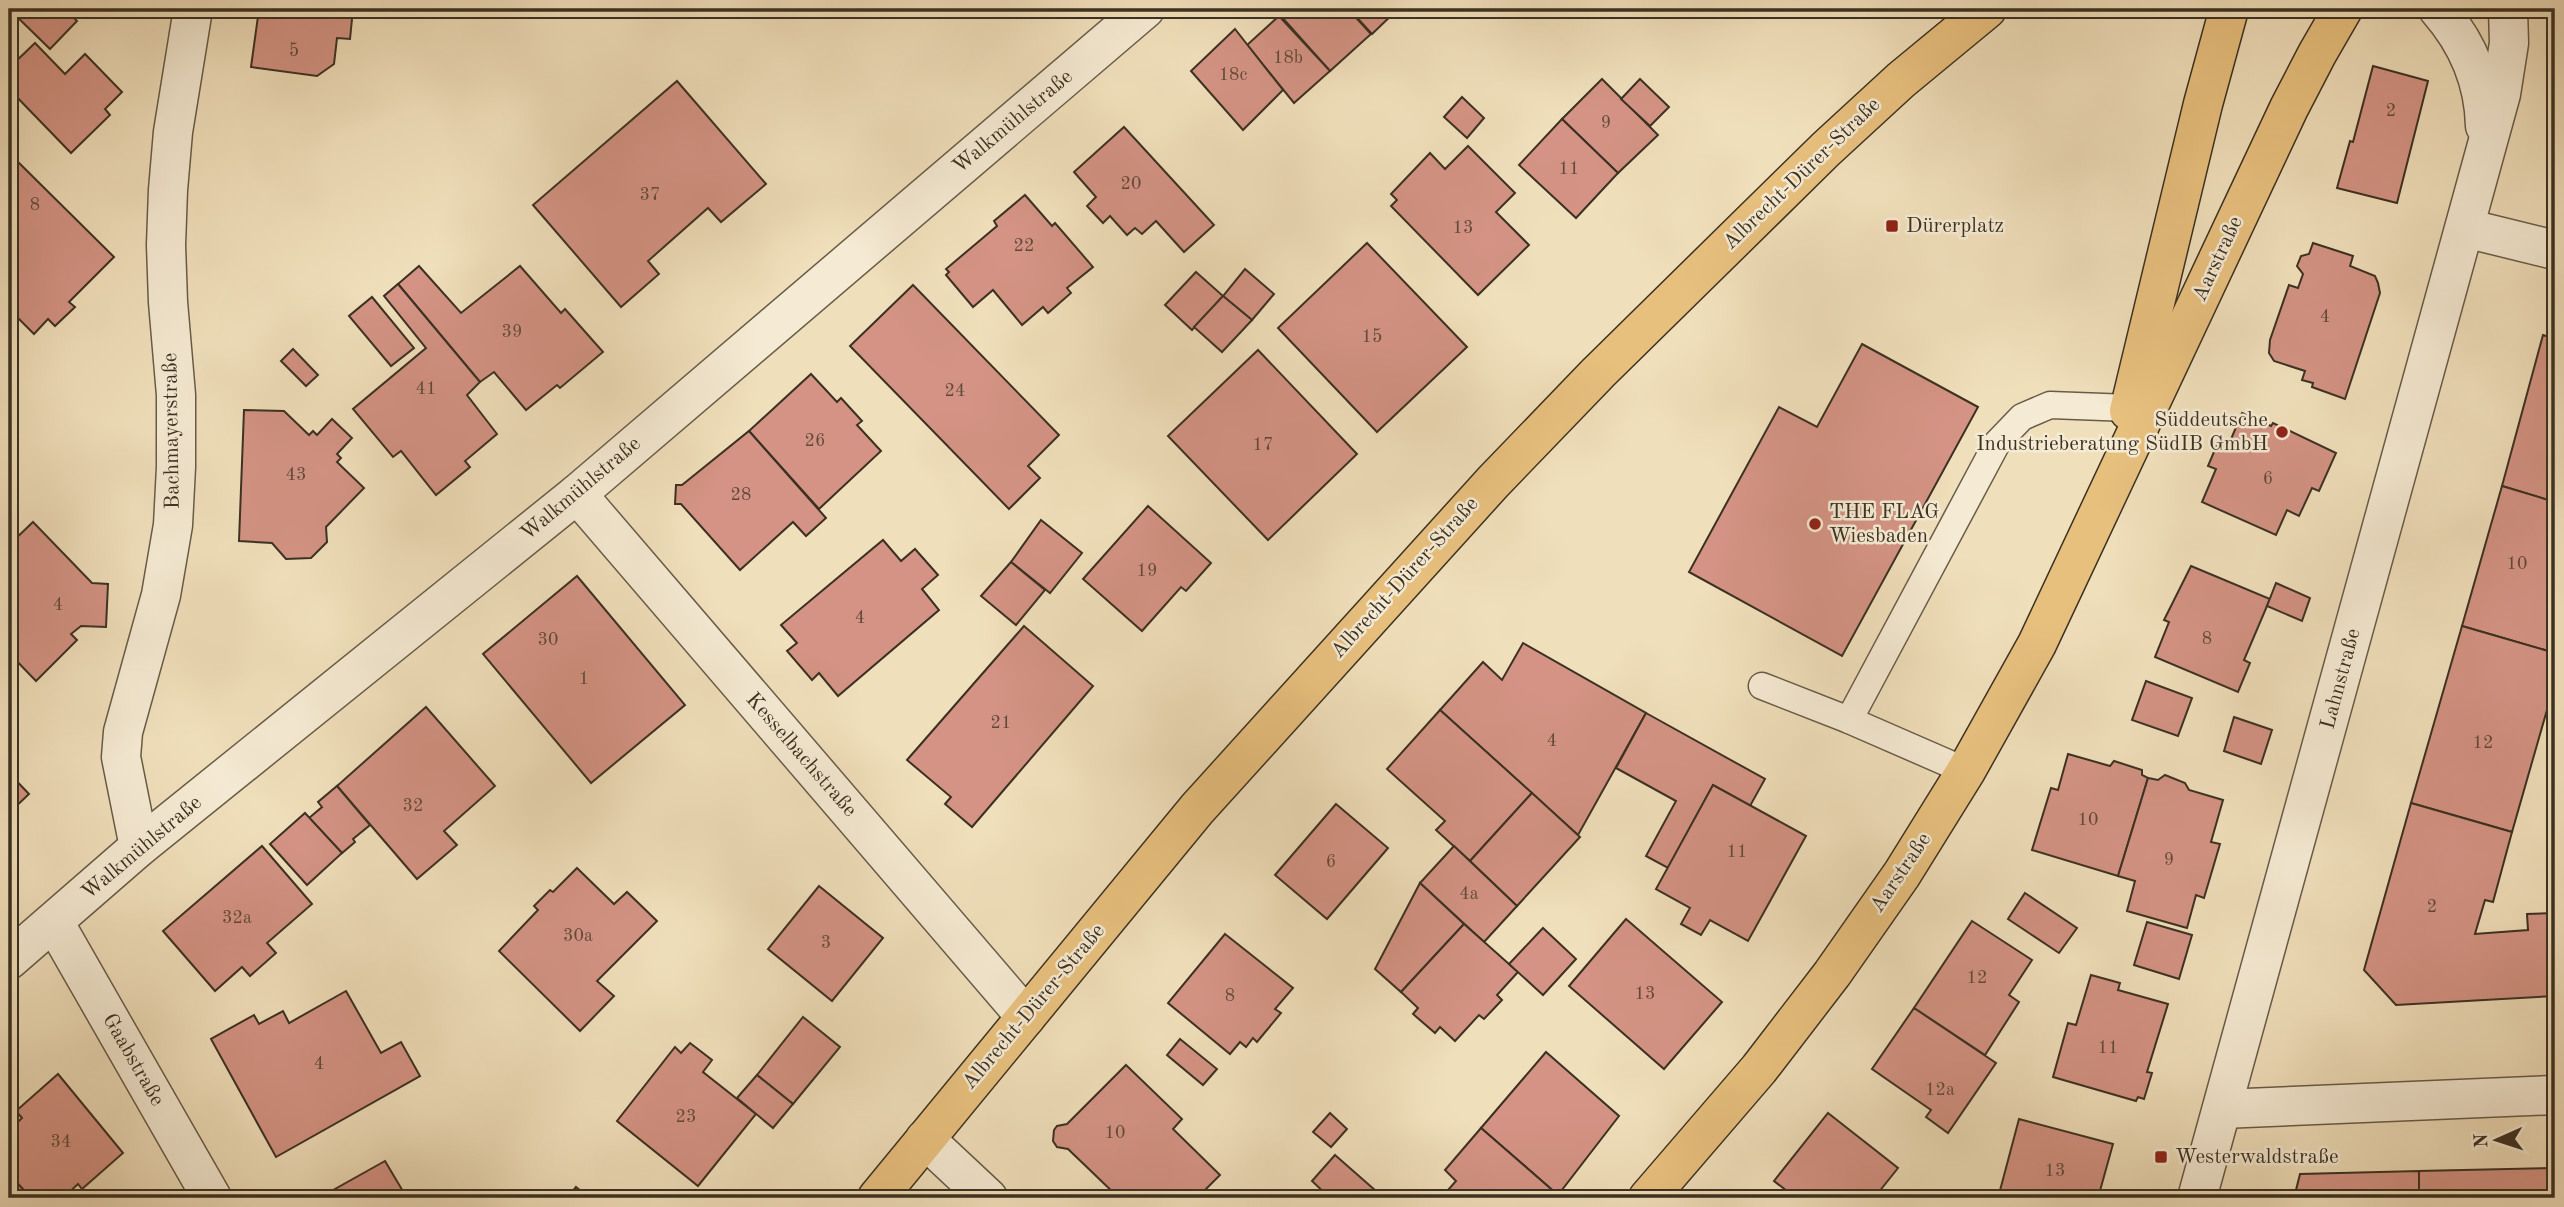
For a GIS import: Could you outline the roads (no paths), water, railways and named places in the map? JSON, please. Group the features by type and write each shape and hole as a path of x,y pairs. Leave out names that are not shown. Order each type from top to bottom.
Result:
{"main road":[{"name":"Albrecht-Dürer-Straße","path":"877,1198 1206,799 1493,482 1598,373 1826,149 1901,80 1987,9"},
{"name":"Aarstraße","path":"2100,513 2130,408 2203,104 2229,9"},
{"name":"Aarstraße","path":"1648,1198 1759,1069 1832,974 1902,874 1966,771 2037,644 2269,150 2317,54 2343,9"}],"street":[{"name":"Bachmayerstraße","path":"139,847 121,757 123,732 162,595 173,525 176,395 168,291 167,204 173,132 193,9"},
{"name":"Walkmühlstraße","path":"9,960 139,847 577,494 1145,9"},
{"name":"Lahnstraße","path":"2438,9 2456,30 2476,71 2485,115 2482,159"},
{"name":"Lahnstraße","path":"2197,1198 2501,94 2510,43 2508,9"},
{"path":"2465,228 2555,250"},
{"name":"Kesselbachstraße","path":"577,494 1026,1017"},
{"name":"Gaabstraße","path":"54,922 212,1198"},
{"path":"2222,1109 2555,1095"},
{"path":"925,1139 988,1198"}],"lane":[{"path":"1849,720 1997,443 2022,417 2050,405 2130,408"},
{"path":"1762,686 1966,771"}],"place":[{"name":"Dürerplatz","path":"1892,226"},
{"name":"Süddeutsche Industrieberatung SüdIB GmbH","path":"2282,432"},
{"name":"THE FLAG Wiesbaden","path":"1815,524"},
{"name":"Westerwaldstraße","path":"2161,1157"}]}
